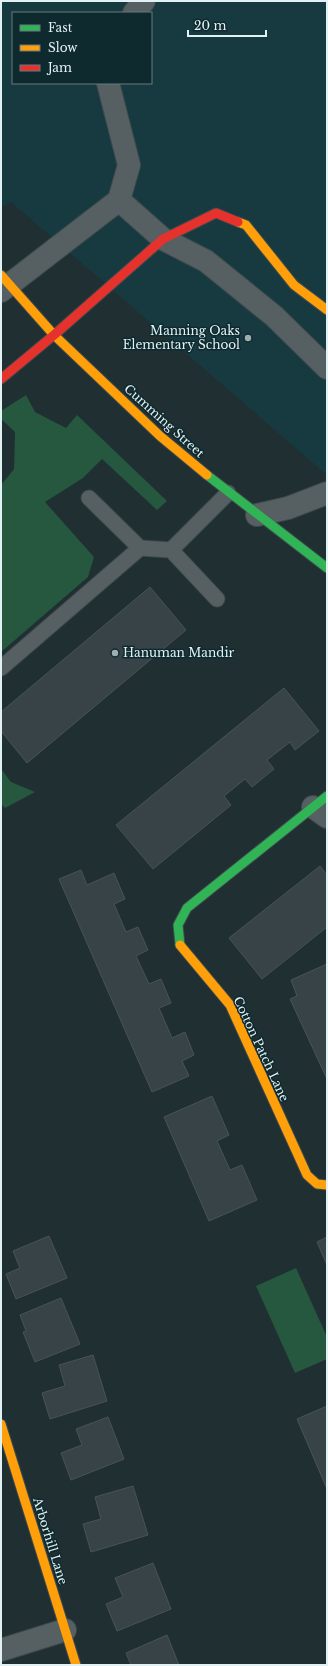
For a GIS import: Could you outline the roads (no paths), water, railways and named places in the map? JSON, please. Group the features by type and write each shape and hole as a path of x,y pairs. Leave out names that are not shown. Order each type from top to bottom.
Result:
{"street":[{"path":"135,12 144,1"},
{"path":"4,284 119,200 129,165 108,84"},
{"path":"119,200 163,238 206,261 274,316 327,368"},
{"path":"1,379 54,335 163,238 216,213 246,225 294,285 327,310"},
{"name":"Cumming Street","path":"4,284 54,335 160,436 228,493 327,568"},
{"path":"257,515 288,508 327,493"},
{"name":"Cotton Patch Lane","path":"322,807 187,908 178,925 180,946 230,1005 306,1175 317,1184 327,1185"},
{"name":"Arborhill Lane","path":"1,1424 76,1665"},
{"path":"1,1650 65,1630"}],"lane":[{"path":"171,550 228,493"},
{"path":"89,498 140,548 171,550 217,599"},
{"path":"1,668 140,548"}],"place":[{"name":"Manning Oaks Elementary School","path":"248,338"},
{"name":"Hanuman Mandir","path":"115,653"}]}
